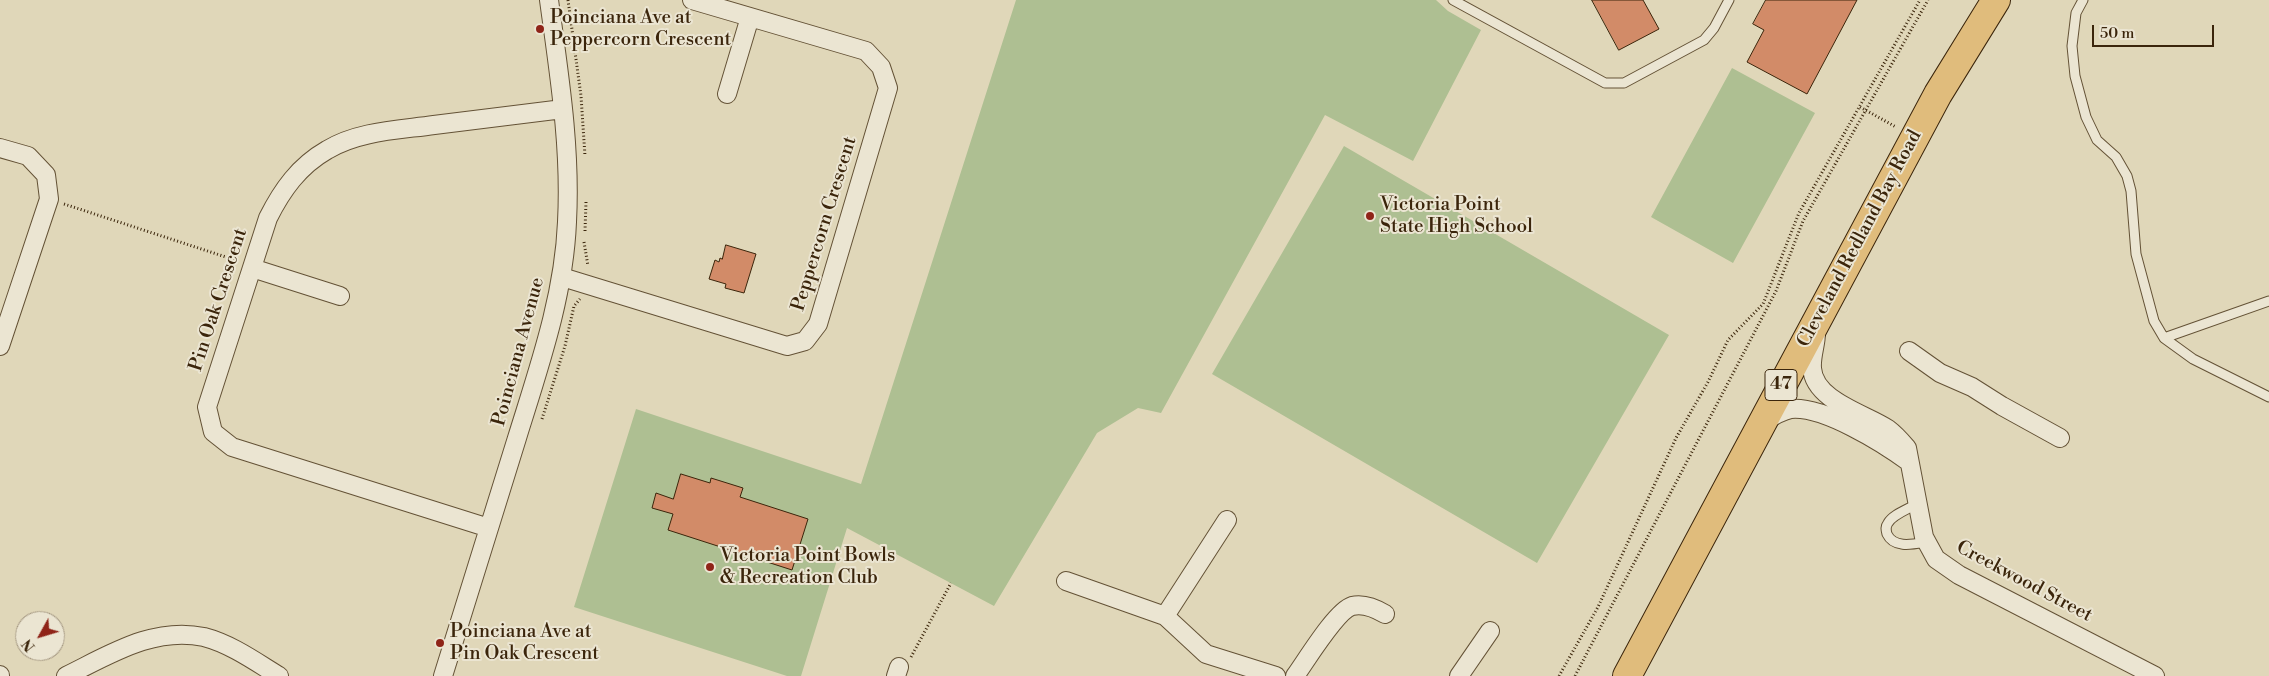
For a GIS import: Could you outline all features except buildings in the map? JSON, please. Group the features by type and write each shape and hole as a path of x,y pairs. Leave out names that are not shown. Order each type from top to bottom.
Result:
{"highway":[{"name":"Cleveland Redland Bay Road","path":"1938,94 1976,0"},
{"name":"Cleveland Redland Bay Road","path":"1627,676 1938,94 1996,0"}],"street":[{"name":"Poinciana Avenue","path":"443,676 547,341 562,277 567,223 569,168 548,0"},
{"name":"Peppercorn Crescent","path":"562,277 787,346 805,341 818,324 888,88 881,67 866,51 692,0"},
{"path":"727,94 750,17"},
{"name":"Pin Oak Crescent","path":"489,528 232,448 213,432 207,407 268,218 282,191 304,166 327,149 354,139 384,132 563,109"},
{"path":"0,148 28,156 46,175 49,199 0,346"},
{"path":"252,267 340,296"},
{"name":"Creekwood Street","path":"1815,322 1816,342 1812,368 1814,377 1821,388 1837,402 1887,428 1907,448 1924,537 1936,559 1958,575 2155,676"},
{"path":"1909,351 1940,373 1972,387 2060,438"},
{"path":"1760,426 1777,414 1790,410 1805,409 1824,413 1892,450 1909,462"},
{"path":"1165,616 1227,520"},
{"path":"1066,581 1165,616 1206,654 1276,676"},
{"path":"1296,676 1338,617 1351,606 1370,606 1385,614"},
{"path":"1459,676 1490,631"},
{"path":"66,676 134,643 167,635 204,637 237,650 279,676"}],"lane":[{"path":"1453,0 1605,83 1624,83 1704,40 1714,28 1729,0"},
{"path":"2084,0 2076,13 2072,46 2075,76 2086,117 2097,140 2116,157 2127,176 2131,192 2136,254 2154,321 2164,338 2193,359 2269,397"},
{"path":"2164,338 2269,301"},
{"path":"1918,503 1887,523 1886,531 1890,539 1897,544 1927,542"}],"path":[{"path":"1559,676 1598,607 1676,438 1708,382 1728,340 1763,304 1799,213 1920,0"},
{"path":"1575,676 1776,290 1803,221 1928,0"},
{"path":"1860,107 1915,137"},
{"path":"49,199 252,267"},
{"path":"897,672 913,655 951,582"}],"green space":[{"path":"1016,0 1436,0 1448,11 1481,30 1413,161 1325,115 1161,413 1138,408 1097,433 994,606 847,528 801,676 787,676 574,607 636,409 861,484"},
{"path":"1732,68 1815,113 1733,263 1651,217"},
{"path":"1344,146 1669,335 1537,563 1212,374"}],"place":[{"name":"Poinciana Ave at Peppercorn Crescent","path":"540,29"},
{"name":"Victoria Point State High School","path":"1370,216"},
{"name":"Victoria Point Bowls & Recreation Club","path":"710,567"},
{"name":"Poinciana Ave at Pin Oak Crescent","path":"440,643"}]}
